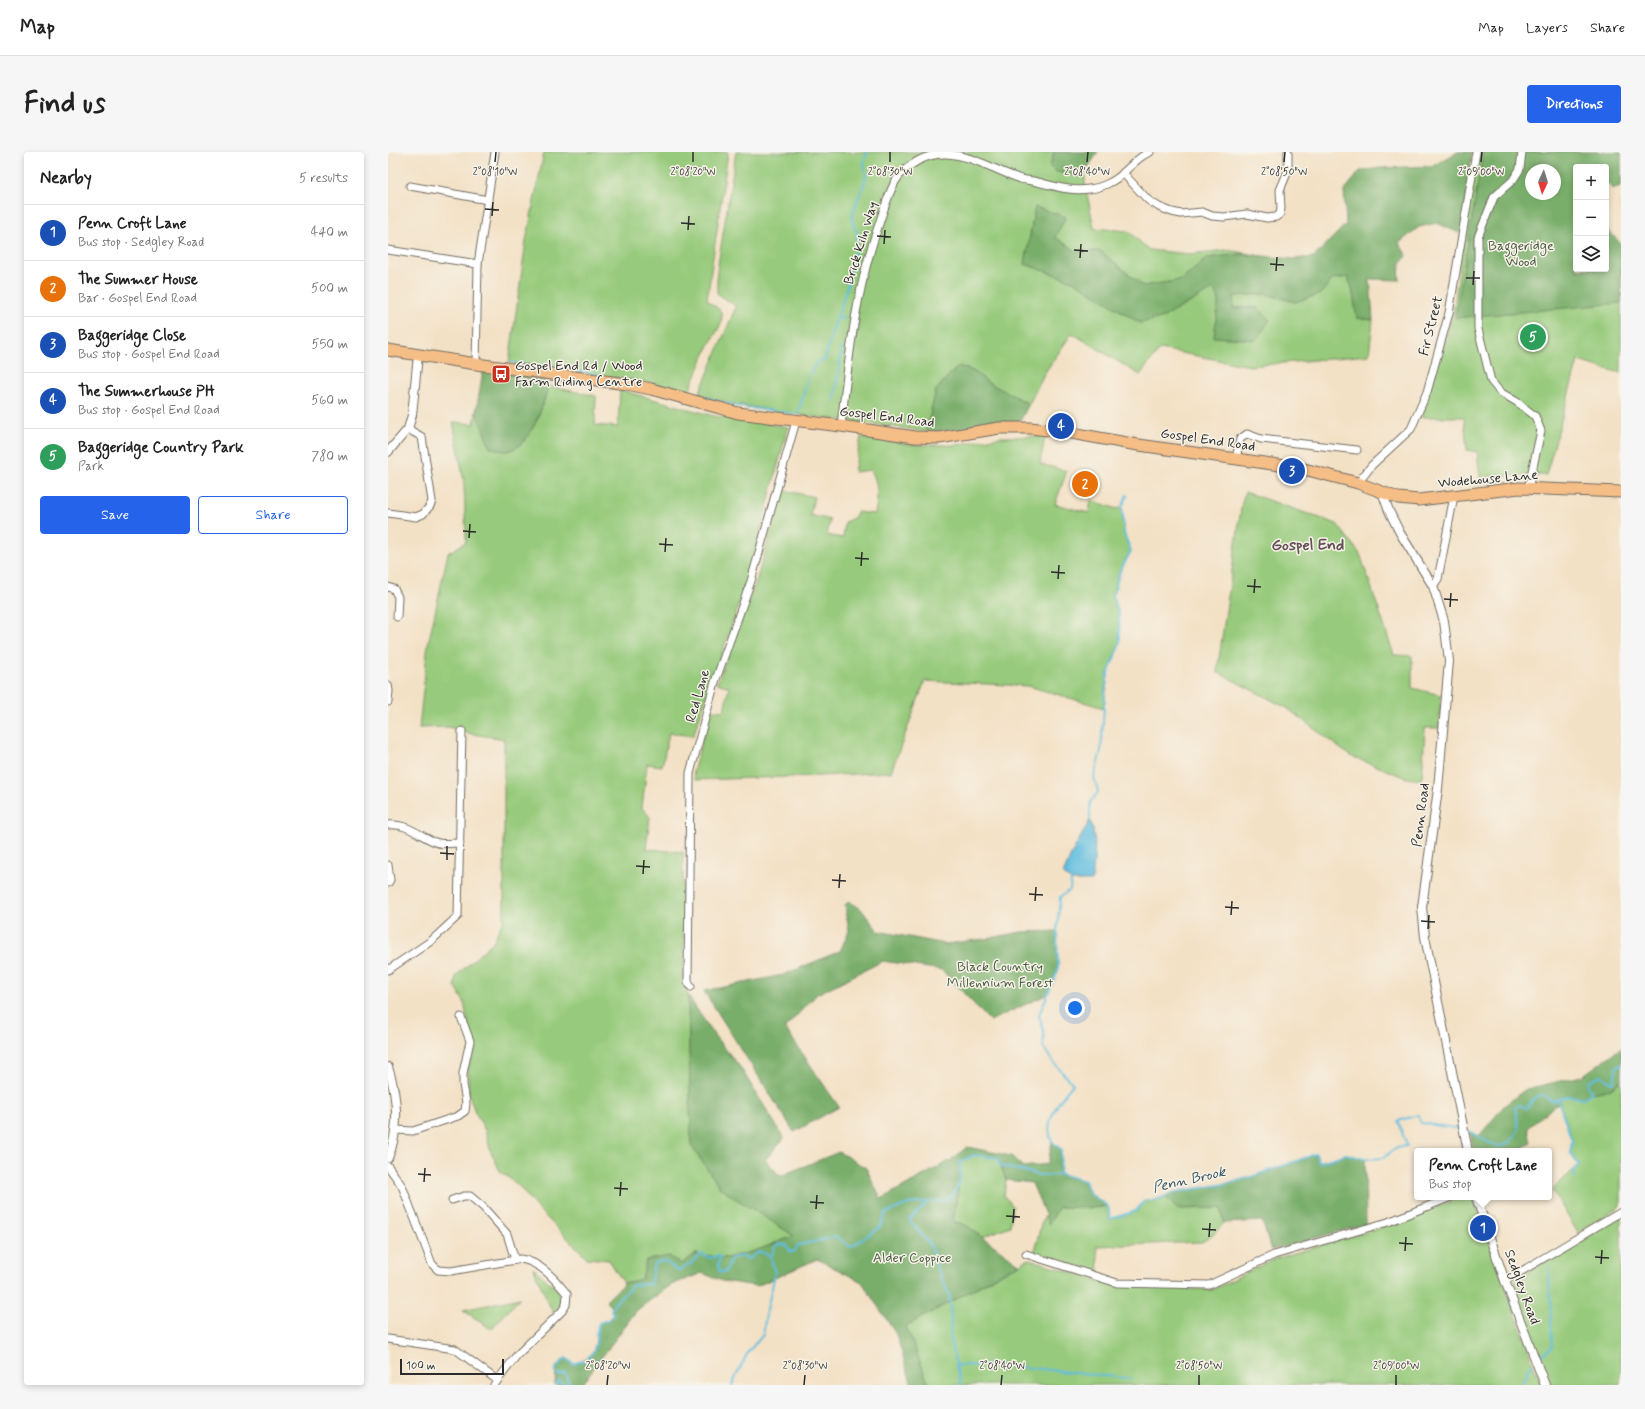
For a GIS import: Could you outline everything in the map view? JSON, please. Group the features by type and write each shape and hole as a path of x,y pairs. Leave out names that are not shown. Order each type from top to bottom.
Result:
{"main road":[{"name":"Gospel End Road","path":"388,350 476,364 627,384 738,413 915,437 939,438 998,428 1030,428 1066,432 1132,444 1300,468 1358,483 1382,492"},
{"name":"Wodehouse Lane","path":"1382,492 1398,498 1419,500 1528,489 1621,492"}],"street":[{"path":"476,364 478,264 495,152"},
{"name":"Brick Kiln Way","path":"841,426 853,326 864,271 875,234 890,194 896,181 909,166 927,157 946,154 967,158 1006,172 1018,178 1058,188 1075,190 1090,189 1101,186 1123,173 1133,163 1150,152"},
{"path":"1123,173 1148,200 1159,207 1172,212 1181,214 1202,212 1212,216 1224,217 1247,214 1267,218 1276,217 1280,214 1280,190 1288,171 1288,152"},
{"name":"Fir Street","path":"1358,483 1372,466 1411,429 1427,392 1449,314 1476,152"},
{"path":"1522,152 1520,169 1513,180 1494,197 1478,237 1478,329 1491,381 1500,392 1517,402 1535,416 1541,431 1528,489"},
{"path":"410,186 488,200"},
{"path":"388,250 478,264"},
{"path":"388,452 408,429 412,415 418,355"},
{"name":"Red Lane","path":"691,987 688,982 690,773 715,682 751,580 796,421"},
{"path":"388,513 416,517 427,511 432,501 425,445 422,437 408,429"},
{"path":"1236,459 1240,439 1247,434 1261,439 1357,450"},
{"name":"Penn Road","path":"1382,492 1400,534 1433,586 1444,621 1449,661 1438,782 1422,907 1425,936 1467,1148"},
{"path":"1433,586 1438,579 1454,496"},
{"path":"388,587 394,589 398,598 397,617"},
{"path":"388,685 388,702"},
{"path":"388,970 431,942 458,916 462,732"},
{"path":"388,825 401,825 411,828 439,843 460,843"},
{"path":"388,865 390,880 388,883"},
{"path":"396,1130 413,1131 458,1116 464,1111 466,1103 463,1073 470,1041 461,1017"},
{"path":"388,1067 395,1094 396,1130 393,1145 388,1158"},
{"path":"388,1166 402,1186 432,1264 438,1270 451,1271 515,1260 528,1260 536,1264 567,1294 567,1299 562,1311 517,1355 496,1383 456,1349 388,1339"},
{"path":"452,1200 464,1196 470,1196 483,1207 507,1234 515,1260"},
{"path":"1026,1254 1117,1283 1209,1285 1274,1255 1388,1222 1443,1200"},
{"name":"Sedgley Road","path":"1477,1200 1505,1282 1545,1385"},
{"path":"1505,1282 1621,1212"}],"green space":[{"path":"544,152 728,152 707,300 720,310 722,315 721,324 708,347 689,391 645,382 509,363 526,241"},
{"path":"736,152 1054,152 1050,167 1057,172 1078,176 1085,172 1085,184 1094,228 1128,231 1149,250 1189,254 1227,250 1267,257 1241,254 1207,258 1182,280 1143,286 1100,251 1078,252 1054,237 1066,217 1035,207 1025,264 1073,281 1140,323 1164,317 1213,289 1219,298 1214,337 1258,308 1233,308 1233,296 1266,294 1295,302 1320,294 1333,279 1348,277 1352,288 1357,318 1373,320 1369,355 1250,366 1160,349 1140,375 1072,333 1044,374 1029,404 989,383 973,371 936,390 926,432 782,412 730,403 707,397 699,394 736,307 717,293 717,271"},
{"path":"1054,152 1098,152 1085,172 1079,176 1057,172 1050,167"},
{"path":"1458,152 1472,152 1462,229 1459,233 1437,223 1419,227 1399,243 1407,256 1400,264 1399,280 1370,279 1373,320 1357,318 1352,288 1348,277 1333,279 1320,294 1295,302 1266,294 1234,296 1233,308 1258,308 1270,320 1256,340 1214,337 1219,298 1213,289 1164,317 1140,323 1073,281 1025,264 1035,207 1066,217 1055,237 1078,252 1100,251 1143,286 1182,280 1207,258 1241,254 1294,259 1314,257 1346,224 1344,191 1360,171 1380,168 1432,166"},
{"path":"1476,152 1577,152 1561,165 1525,164 1525,200 1535,200 1573,264 1573,272 1609,272 1609,265 1621,250 1621,373 1578,361 1546,475 1480,477 1477,452 1467,450 1464,417 1421,417 1453,314"},
{"name":"Baggeridge Wood","path":"1483,152 1621,152 1621,185 1613,190 1609,184 1609,164 1573,164 1573,272 1609,272 1609,231 1621,244 1621,303 1455,318"},
{"path":"959,366 973,371 989,383 1029,404 1018,425 926,432 936,390"},
{"path":"483,371 543,379 548,386 543,404 535,424 529,434 516,448 508,451 490,447 476,412"},
{"path":"548,386 596,396 595,425 618,427 620,390 714,416 788,427 747,581 693,736 669,733 662,766 647,764 642,808 650,817 646,849 683,852 684,977 688,996 691,1145 721,1189 795,1236 750,1253 733,1257 722,1258 696,1254 681,1264 669,1256 642,1280 624,1283 609,1260 587,1258 537,1208 519,1186 500,1171 491,1152 485,1130 475,1112 469,1094 468,1070 472,1047 464,1002 455,986 456,976 493,942 504,919 504,739 472,734 448,727 419,728 428,644 448,553 466,542 464,482 453,422 474,424 476,412 490,447 506,451 516,448 523,442 535,424"},
{"path":"1045,436 1040,464 1067,471 1055,504 1089,513 1091,500 1117,509 1122,507 1124,533 1131,551 1120,571 1113,596 1119,615 1120,643 1108,674 1104,708 1028,686 925,681 891,772 695,780 693,772 711,710 724,711 729,687 717,683 756,582 783,490 814,497 810,515 830,520 827,535 843,538 845,522 855,517 857,512 875,514 877,491 874,476 871,470 854,472 861,437 916,445 955,445 1000,437"},
{"path":"1245,492 1337,524 1360,554 1394,655 1412,656 1412,688 1441,695 1439,728 1425,728 1422,780 1407,778 1350,756 1287,708 1217,672 1242,502"},
{"name":"Black Country Millennium Forest","path":"849,901 861,909 878,931 945,944 985,939 1021,932 1057,931 1058,970 1048,994 990,1021 942,970 883,961 817,994 785,1028 839,1107 794,1132 704,991 783,975 840,951 849,931 845,905"},
{"name":"Alder Coppice","path":"688,996 714,1035 740,1067 784,1138 765,1160 780,1176 839,1152 866,1168 881,1199 951,1160 967,1147 1011,1156 1023,1167 1048,1164 1052,1141 1061,1150 1060,1174 1085,1181 1090,1194 1108,1206 1091,1208 1059,1207 1049,1224 1032,1183 1006,1180 998,1158 974,1155 960,1162 960,1175 953,1221 966,1225 1019,1264 906,1326 929,1385 912,1385 896,1334 862,1282 817,1259 757,1286 722,1281 702,1273 671,1285 637,1310 581,1385 555,1385 556,1367 565,1358 574,1364 589,1356 592,1352 599,1323 608,1320 613,1314 612,1307 606,1301 624,1283 642,1279 646,1260 669,1256 681,1264 696,1254 726,1258 755,1251 794,1236 721,1189 691,1145"},
{"path":"1621,1048 1621,1080 1611,1089 1592,1093 1583,1098 1568,1096 1559,1100 1560,1104 1554,1106 1528,1128 1531,1143 1522,1148 1473,1148 1470,1132 1479,1136 1504,1106 1526,1089 1582,1076"},
{"path":"1621,1080 1621,1206 1578,1233 1552,1190 1579,1165 1570,1153 1572,1141 1558,1100 1568,1096 1583,1098 1592,1093 1611,1089"},
{"path":"1346,1154 1365,1159 1366,1224 1271,1250 1262,1221 1224,1223 1221,1208 1177,1209 1165,1197 1180,1192 1239,1180 1316,1155 1319,1162"},
{"path":"974,1155 998,1158 1006,1180 1004,1196 1013,1206 1010,1226 982,1237 966,1225 953,1221 960,1175 960,1162"},
{"path":"1165,1197 1177,1209 1221,1208 1224,1223 1213,1235 1202,1242 1097,1246 1099,1272 1034,1255 1041,1224 1045,1216 1049,1223 1058,1207 1091,1208 1108,1206 1110,1219 1136,1211 1145,1200 1156,1200"},
{"path":"1454,1200 1474,1200 1541,1385 929,1385 906,1326 1029,1259 1114,1285 1212,1290 1274,1259 1394,1224"},
{"path":"1621,1215 1621,1385 1549,1385 1511,1283"},
{"path":"533,1268 563,1295 561,1303 553,1313"},
{"path":"520,1298 491,1329 463,1310"}],"water":[{"path":"1090,820 1095,842 1092,881 1071,881 1063,874 1072,853"}],"waterway":[{"path":"696,395 737,406 795,414 798,413 810,373 817,362 825,360 846,288 857,239 857,233 852,221 852,216 865,181 866,173 864,161 868,152"},
{"path":"838,317 844,319"},
{"path":"835,402 841,355 840,348"},
{"path":"511,363 524,364"},
{"path":"530,365 551,366 600,375"},
{"path":"1090,820 1090,803 1098,792 1094,777 1101,751 1105,692 1108,674 1120,643 1119,615 1113,596 1120,571 1131,551 1124,533 1122,507 1127,495"},
{"path":"1060,1174 1061,1150 1052,1141 1049,1126 1058,1103 1073,1084 1053,1062 1043,1047 1044,1033 1039,1015 1058,970 1057,931 1060,897 1070,890 1071,881"},
{"name":"Penn Brook","path":"1465,1130 1494,1145 1500,1146 1506,1144 1512,1139 1519,1129 1515,1108 1519,1105 1527,1108 1532,1100 1540,1095 1544,1095 1552,1101 1568,1096 1583,1098 1592,1093 1588,1085 1589,1081 1601,1075 1611,1083 1614,1082 1616,1068 1619,1065 1621,1066"},
{"path":"1558,1100 1572,1141 1570,1153 1579,1165 1573,1170 1575,1179"},
{"name":"Penn Brook","path":"567,1385 569,1382 565,1373 558,1375 555,1372 557,1367 566,1358 573,1364 585,1360 593,1352 597,1341 596,1334 599,1323 608,1320 614,1315 611,1310 615,1303 633,1285 650,1284 654,1264 662,1261 679,1271 692,1263 701,1254 711,1258 718,1255 720,1257 718,1264 719,1270 720,1272 725,1272 731,1258 742,1256 749,1259 760,1252 771,1257 775,1247 778,1244 786,1245 791,1252 795,1251 798,1245 836,1237 851,1247 879,1228 886,1213 908,1204 947,1200 958,1187 960,1179 960,1162 974,1155 998,1158 1000,1166 1045,1176 1060,1174 1085,1181 1090,1194 1108,1206 1110,1219 1136,1211 1145,1200 1156,1200 1176,1192 1226,1184 1248,1178 1316,1154 1319,1163 1346,1154 1365,1159 1383,1158 1397,1147 1407,1146 1398,1121 1418,1115 1421,1123 1461,1129"},
{"path":"927,1203 909,1220 931,1246 938,1271 949,1294 951,1320 950,1340 961,1385"},
{"path":"732,1385 748,1352 763,1335 775,1274 771,1257"},
{"path":"1538,1359 1552,1347 1549,1265"},
{"path":"1522,1383 1529,1368 1533,1364"},
{"path":"957,1365 1013,1366 1133,1379"},
{"name":"Penn Brook","path":"556,1385 559,1380 566,1385"}],"place":[{"name":"Baggeridge Country Park","path":"1533,337"},
{"name":"Gospel End Rd / Wood Farm Riding Centre","path":"501,374"},
{"name":"The Summerhouse PH","path":"1061,426"},
{"name":"Baggeridge Close","path":"1292,471"},
{"name":"The Summer House","path":"1085,484"},
{"name":"Penn Croft Lane","path":"1483,1228"}],"district":[{"name":"Gospel End","path":"1308,545"}]}
